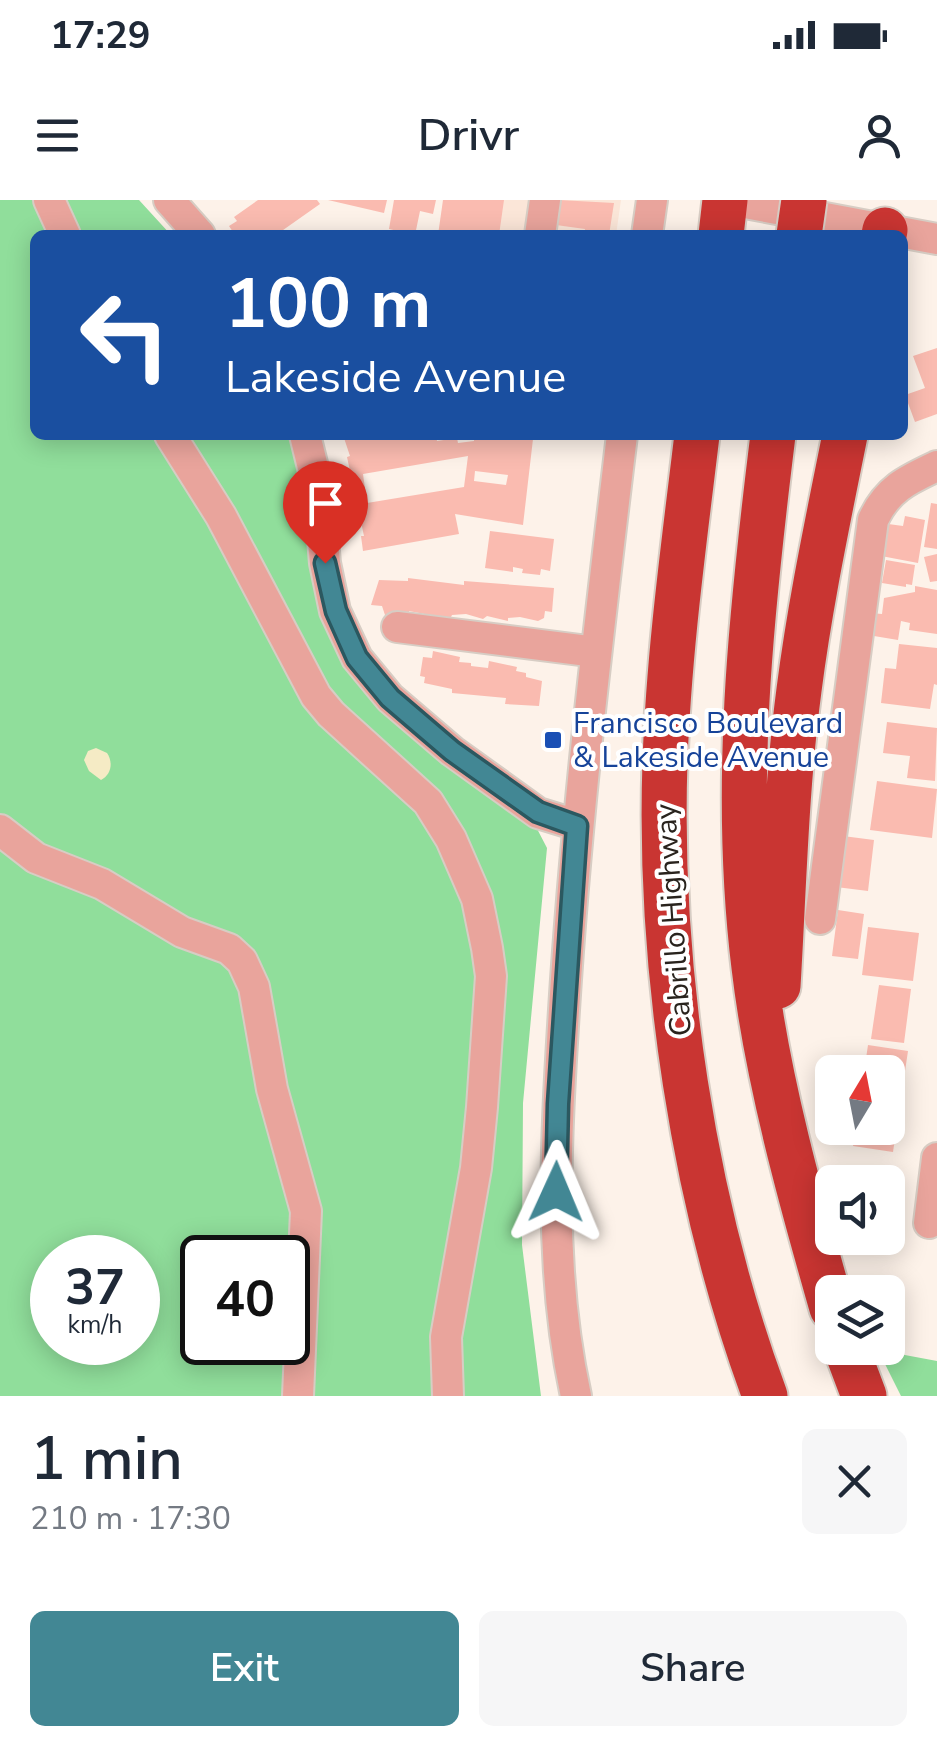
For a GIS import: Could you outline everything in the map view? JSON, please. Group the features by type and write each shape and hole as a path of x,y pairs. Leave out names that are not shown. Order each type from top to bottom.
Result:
{"highway":[{"path":"722,230 727,200"},
{"path":"799,230 804,200"},
{"name":"Cabrillo Highway","path":"696,440 669,683 664,821 668,938 686,1076 712,1216 765,1396"},
{"path":"772,440 750,626 744,759 752,949 760,1014 823,1275"},
{"path":"772,1067 799,691 844,440"},
{"path":"852,1365 864,1396"}],"street":[{"path":"49,200 63,230"},
{"path":"168,200 195,230"},
{"path":"541,230 545,200"},
{"path":"648,230 652,200"},
{"path":"727,200 887,222 937,238"},
{"path":"173,440 221,516 316,696 428,802 450,839 477,900 491,976 488,1037 476,1168 446,1337 448,1396"},
{"path":"306,440 336,611 357,658 390,698 452,751 538,812 577,826"},
{"path":"576,1396 560,1282 558,1104 577,826 621,440"},
{"path":"820,919 873,520 882,500 898,484 937,466"},
{"path":"397,627 596,652"},
{"path":"0,830 36,858 102,884 182,932 229,949 242,961 254,987 272,1089 306,1210 298,1396"},
{"path":"928,1223 937,1158"}],"shaded area":[{"path":"502,200 621,200 617,230 498,230"}],"green space":[{"path":"0,200 139,200 166,230 30,230 30,440 297,440 327,614 533,821 547,848 523,1103 522,1245 541,1396 0,1396"},
{"path":"905,1355 937,1361 937,1396 901,1396 886,1365 905,1365"}],"sand":[{"path":"96,748 107,753 110,760 109,771 101,780 89,771 84,760 88,751"}],"building":[{"path":"258,200 317,200 320,204 283,230 232,230 229,226 237,221 234,217"},
{"path":"328,200 387,200 384,213"},
{"path":"394,200 436,200 433,214 420,211 416,230 389,229"},
{"path":"443,200 504,200 500,230 439,230"},
{"path":"559,200 614,203 610,230 556,225"},
{"path":"937,348 937,414 915,422 908,394 925,388 913,356"},
{"path":"345,440 458,443 533,440 523,525 455,514 459,534 363,551 364,536 347,457 350,456","holes":["468,456 464,487 367,503 363,474","475,471 508,475 506,485 474,481"]},
{"path":"931,503 937,504 937,549 924,547"},
{"path":"905,516 925,520 918,563 876,555 881,523 903,526"},
{"path":"490,531 554,539 550,571 541,569 540,575 522,573 523,569 513,567 513,572 485,568"},
{"path":"937,554 937,581 930,582 924,557"},
{"path":"886,560 915,565 912,585 882,583"},
{"path":"408,578 464,585 464,581 554,588 552,612 545,611 544,618 538,621 520,617 508,621 487,616 483,619 466,614 452,615 450,619 409,611 385,615 382,606 371,605 379,580"},
{"path":"915,586 937,590 937,634 909,630 910,623 901,621 898,640 868,635 871,613 882,614 884,598 915,592"},
{"path":"899,644 937,648 937,685 934,684 930,709 881,703 885,668 896,669"},
{"path":"433,651 460,657 459,662 471,666 488,668 489,661 517,667 516,671 526,673 526,677 542,681 539,706 505,704 506,698 452,693 452,689 424,683 425,677 420,676 423,657 432,658"},
{"path":"887,722 937,728 935,781 907,778 910,756 883,753"},
{"path":"877,781 937,789 932,838 870,830"},
{"path":"843,836 874,840 868,891 836,887"},
{"path":"838,910 864,914 858,959 832,956"},
{"path":"868,927 919,933 913,981 862,975"},
{"path":"879,985 911,989 904,1043 871,1039"},
{"path":"868,1045 908,1051 905,1071 905,1055 867,1055"},
{"path":"853,1145 894,1145 893,1152"}],"place":[{"name":"Francisco Boulevard & Lakeside Avenue","path":"553,740"}],"route":[{"path":"325,563 336,611 357,658 390,698 452,751 538,812 577,826 558,1104 556,1192"}]}
